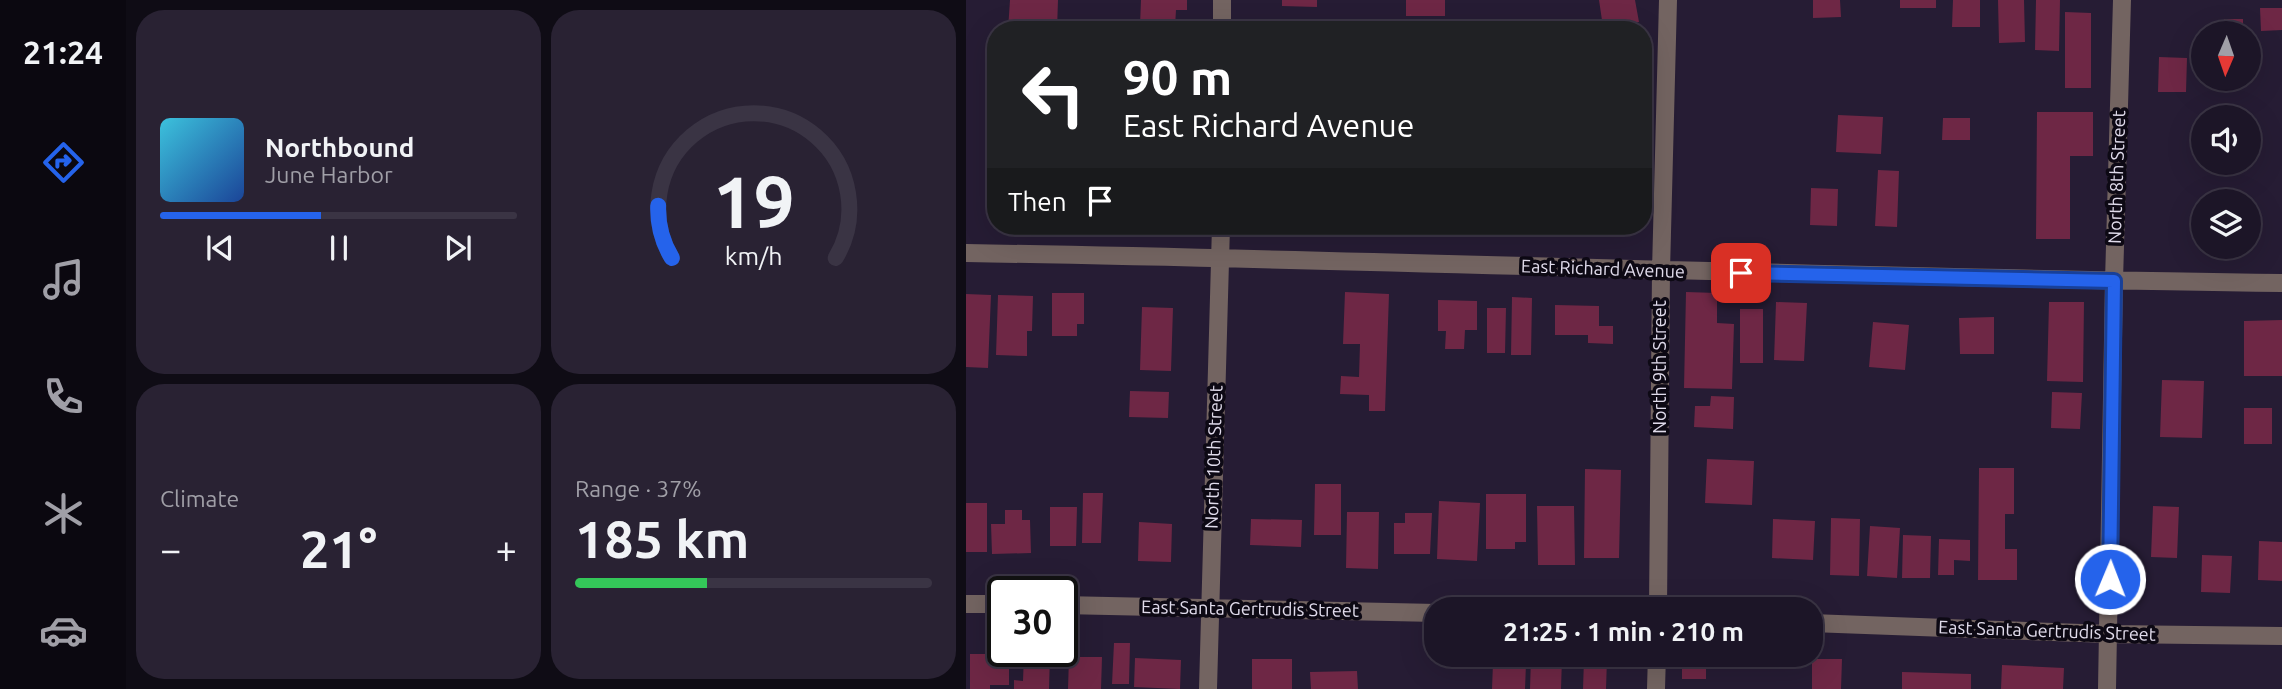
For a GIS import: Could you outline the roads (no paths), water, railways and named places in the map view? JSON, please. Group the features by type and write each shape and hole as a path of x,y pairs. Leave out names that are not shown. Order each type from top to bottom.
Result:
{"street":[{"path":"1222,0 1222,21"},
{"name":"North 9th Street","path":"1658,597 1661,271 1668,0"},
{"name":"North 8th Street","path":"2107,689 2122,0"},
{"name":"North 10th Street","path":"1208,689 1221,235"},
{"name":"East Richard Avenue","path":"966,253 1221,257 1661,271 2114,281 2282,282"},
{"path":"966,604 987,604"},
{"name":"East Santa Gertrudis Street","path":"1078,606 1424,613"},
{"name":"East Santa Gertrudis Street","path":"1823,623 2109,634 2282,636"},
{"path":"1656,689 1657,667"}]}
